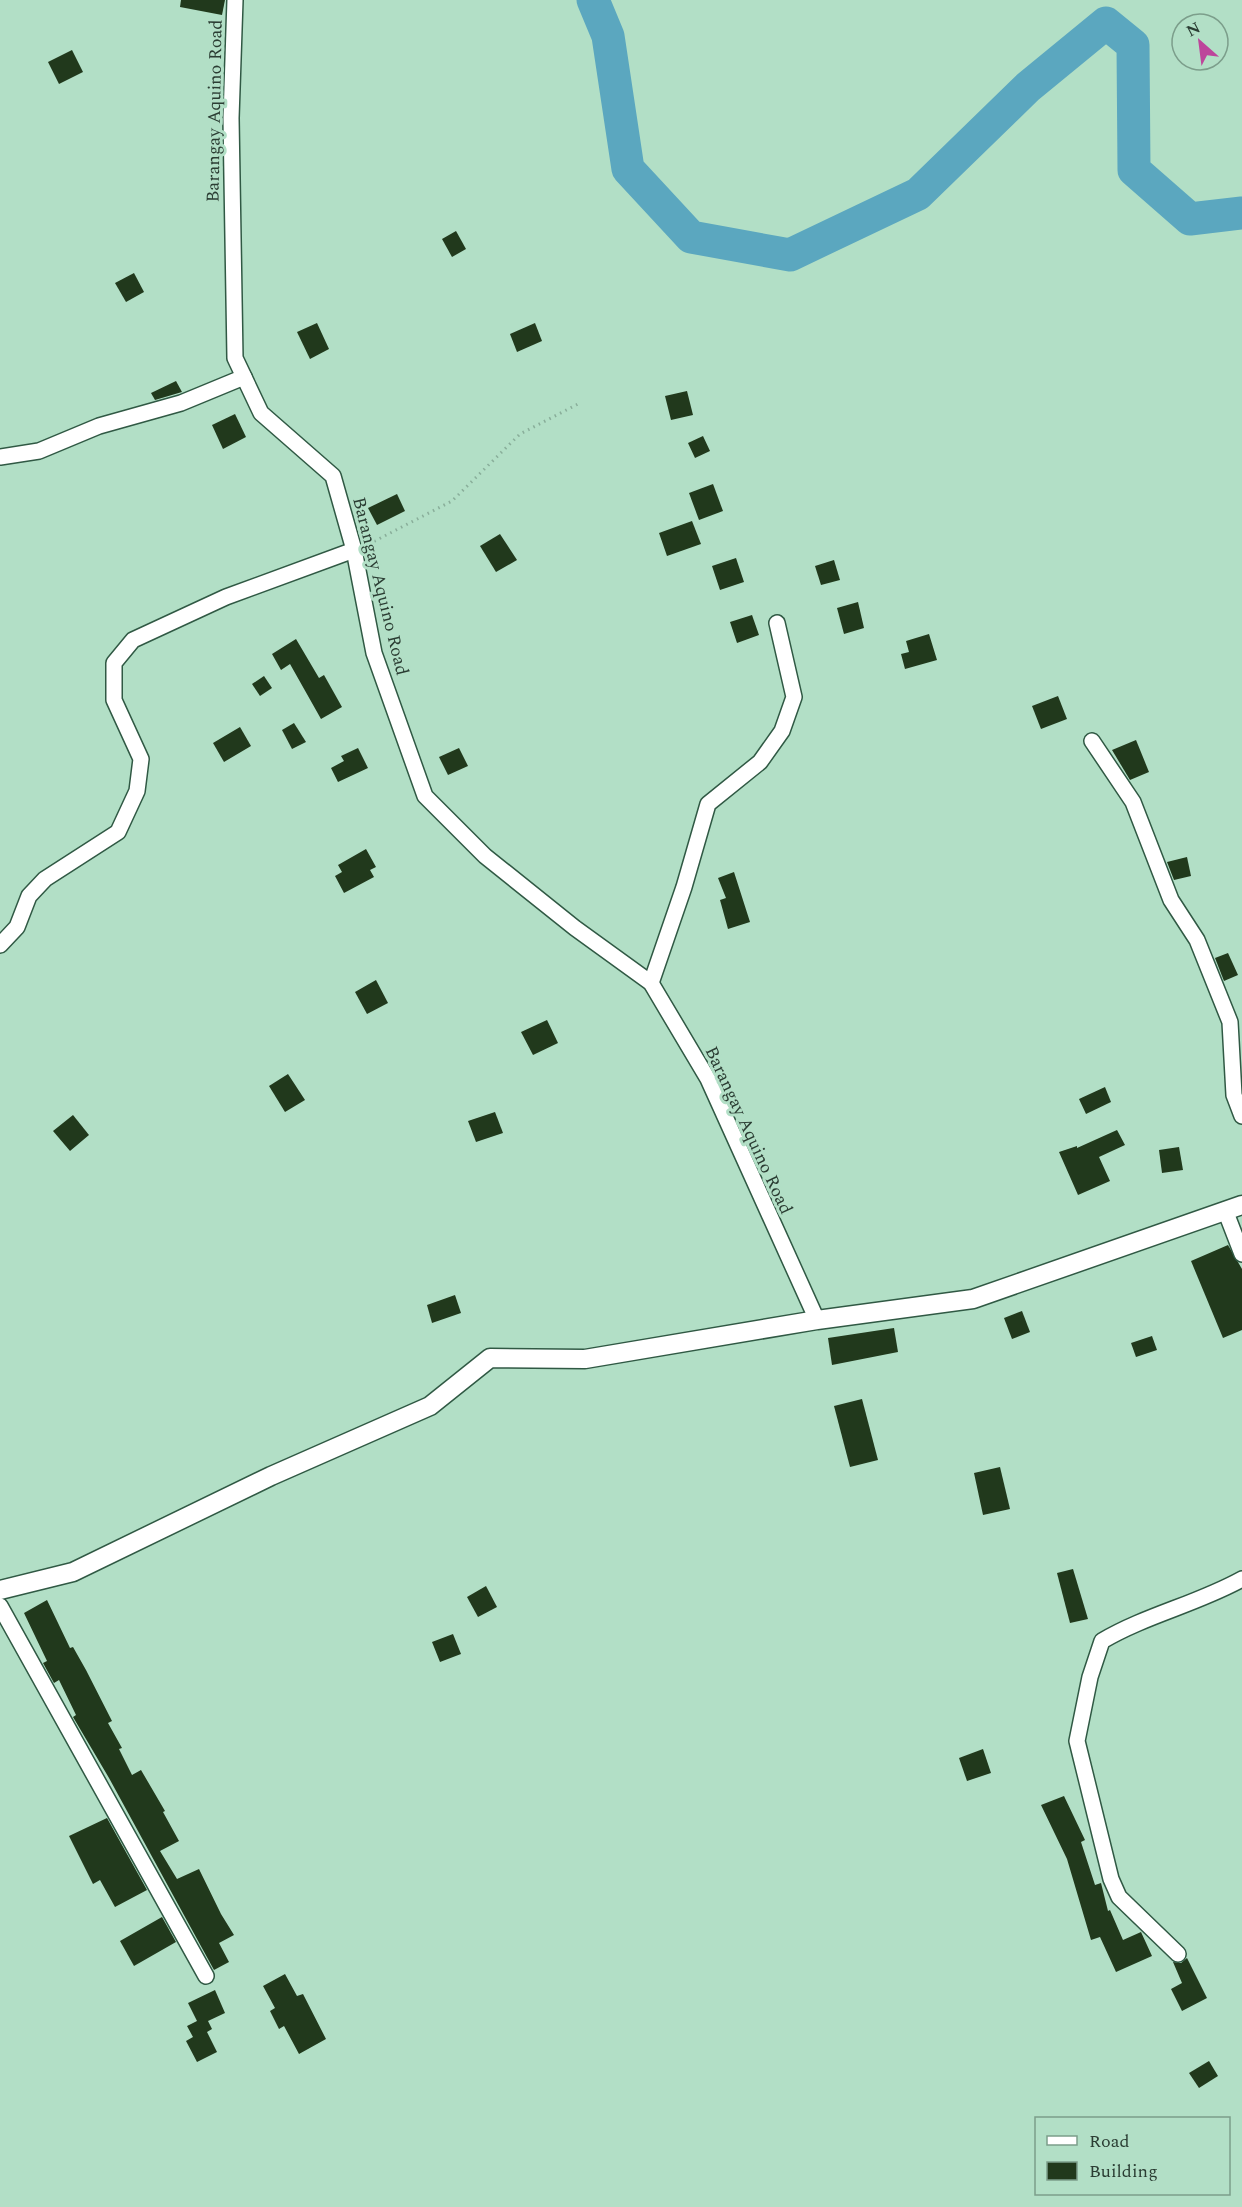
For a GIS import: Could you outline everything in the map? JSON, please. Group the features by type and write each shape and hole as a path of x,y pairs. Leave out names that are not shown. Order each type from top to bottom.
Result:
{"street":[{"name":"Barangay Aquino Road","path":"235,0 231,118 235,358 261,413 333,476 354,550 374,653 425,796 485,856 575,928 651,983 708,1079 817,1320"},
{"path":"0,457 39,451 99,426 181,403 244,377"},
{"path":"0,945 17,927 29,896 45,879 118,832 136,791 141,759 114,700 114,663 133,640 226,597 354,550"},
{"path":"651,983 684,887 708,804 760,762 782,731 794,697 777,623"},
{"path":"1092,741 1133,802 1171,900 1197,940 1230,1022 1233,1095 1242,1116"},
{"path":"0,1590 82,1569 271,1476 430,1406 490,1358 585,1359 817,1320 973,1299 1234,1207 1242,1254"},
{"path":"1178,1954 1119,1897 1111,1879 1077,1741 1090,1677 1102,1641 1125,1627 1222,1590 1242,1580"},
{"path":"0,1606 206,1976"}],"path":[{"path":"354,550 452,501 520,434 578,404"}],"building":[{"path":"181,0 225,0 222,15 180,7"},
{"path":"72,50 83,72 59,84 48,62"},
{"path":"456,231 466,249 452,257 442,239"},
{"path":"134,273 144,292 126,302 115,283"},
{"path":"317,323 329,349 310,359 297,332"},
{"path":"535,323 542,341 517,352 510,334"},
{"path":"176,381 182,392 155,400 151,393"},
{"path":"687,391 693,415 671,420 665,396"},
{"path":"235,414 246,437 223,449 212,425"},
{"path":"703,436 710,451 695,458 688,443"},
{"path":"713,484 723,511 699,520 689,493"},
{"path":"397,494 405,511 377,525 368,508"},
{"path":"692,521 701,544 667,556 659,533"},
{"path":"500,534 517,560 496,572 480,546"},
{"path":"736,558 744,582 720,590 712,566"},
{"path":"834,560 840,580 821,585 815,566"},
{"path":"858,602 864,628 844,634 837,608"},
{"path":"752,615 759,635 737,643 730,622"},
{"path":"929,634 937,660 905,669 901,654 909,652 906,641"},
{"path":"296,639 319,678 324,675 342,707 321,719 290,664 281,670 272,654"},
{"path":"264,676 272,688 260,696 252,684"},
{"path":"1058,696 1067,719 1041,729 1032,706"},
{"path":"294,723 306,742 292,749 282,730"},
{"path":"240,727 251,746 224,762 213,743"},
{"path":"1136,740 1149,772 1130,780 1112,750"},
{"path":"358,748 368,768 338,782 331,768 344,761 341,756"},
{"path":"459,748 468,766 448,775 439,757"},
{"path":"366,849 376,867 370,870 374,877 344,893 335,876 342,872 338,865"},
{"path":"1187,857 1191,876 1174,880 1167,862"},
{"path":"734,872 750,922 728,929 720,900 726,898 718,878"},
{"path":"1228,953 1238,975 1224,981 1215,958"},
{"path":"376,980 388,1003 367,1014 355,992"},
{"path":"547,1020 558,1043 533,1055 521,1032"},
{"path":"288,1074 305,1100 285,1112 269,1086"},
{"path":"1105,1087 1111,1102 1086,1114 1079,1099"},
{"path":"495,1112 503,1133 476,1142 468,1121"},
{"path":"73,1115 89,1135 70,1151 53,1131"},
{"path":"1117,1130 1125,1145 1099,1157 1110,1181 1078,1195 1059,1152 1077,1146 1077,1148"},
{"path":"1179,1147 1183,1170 1162,1173 1159,1150"},
{"path":"1228,1245 1242,1269 1242,1330 1223,1338 1191,1261"},
{"path":"455,1295 461,1313 432,1323 427,1305"},
{"path":"1022,1311 1030,1332 1012,1339 1004,1318"},
{"path":"894,1328 898,1352 832,1365 828,1338"},
{"path":"1152,1336 1157,1350 1136,1357 1131,1343"},
{"path":"862,1399 878,1460 850,1467 834,1406"},
{"path":"1000,1467 1010,1509 983,1515 974,1473"},
{"path":"1073,1569 1088,1619 1070,1623 1057,1573"},
{"path":"486,1586 497,1607 478,1617 467,1597"},
{"path":"47,1600 70,1648 73,1647 112,1721 108,1723 122,1748 119,1749 132,1775 141,1770 165,1811 163,1812 179,1841 160,1851 177,1879 199,1869 234,1935 219,1943 229,1962 214,1970 73,1717 76,1715 59,1680 54,1683 43,1663 47,1661 24,1613"},
{"path":"453,1634 461,1654 440,1662 432,1642"},
{"path":"983,1749 991,1773 967,1781 959,1758"},
{"path":"1064,1796 1085,1840 1081,1842 1095,1885 1101,1883 1108,1911 1110,1910 1123,1940 1141,1932 1152,1956 1116,1972 1100,1937 1091,1940 1067,1859 1041,1805"},
{"path":"107,1818 147,1890 115,1907 100,1880 93,1884 69,1836"},
{"path":"162,1917 176,1942 134,1966 120,1941"},
{"path":"1187,1958 1207,1998 1182,2011 1171,1989 1182,1983 1173,1962 1181,1963"},
{"path":"285,1974 297,1996 303,1994 326,2039 299,2054 284,2026 279,2029 270,2011 275,2008 263,1986"},
{"path":"215,1990 225,2013 208,2021 212,2029 207,2032 217,2052 197,2062 186,2041 193,2037 187,2026 197,2021 188,2003"},
{"path":"1209,2061 1218,2076 1199,2088 1189,2073"}],"waterway":[{"path":"593,0 608,36 628,169 691,237 790,255 918,194 1028,87 1106,23 1133,45 1134,170 1190,219 1242,213"}]}
